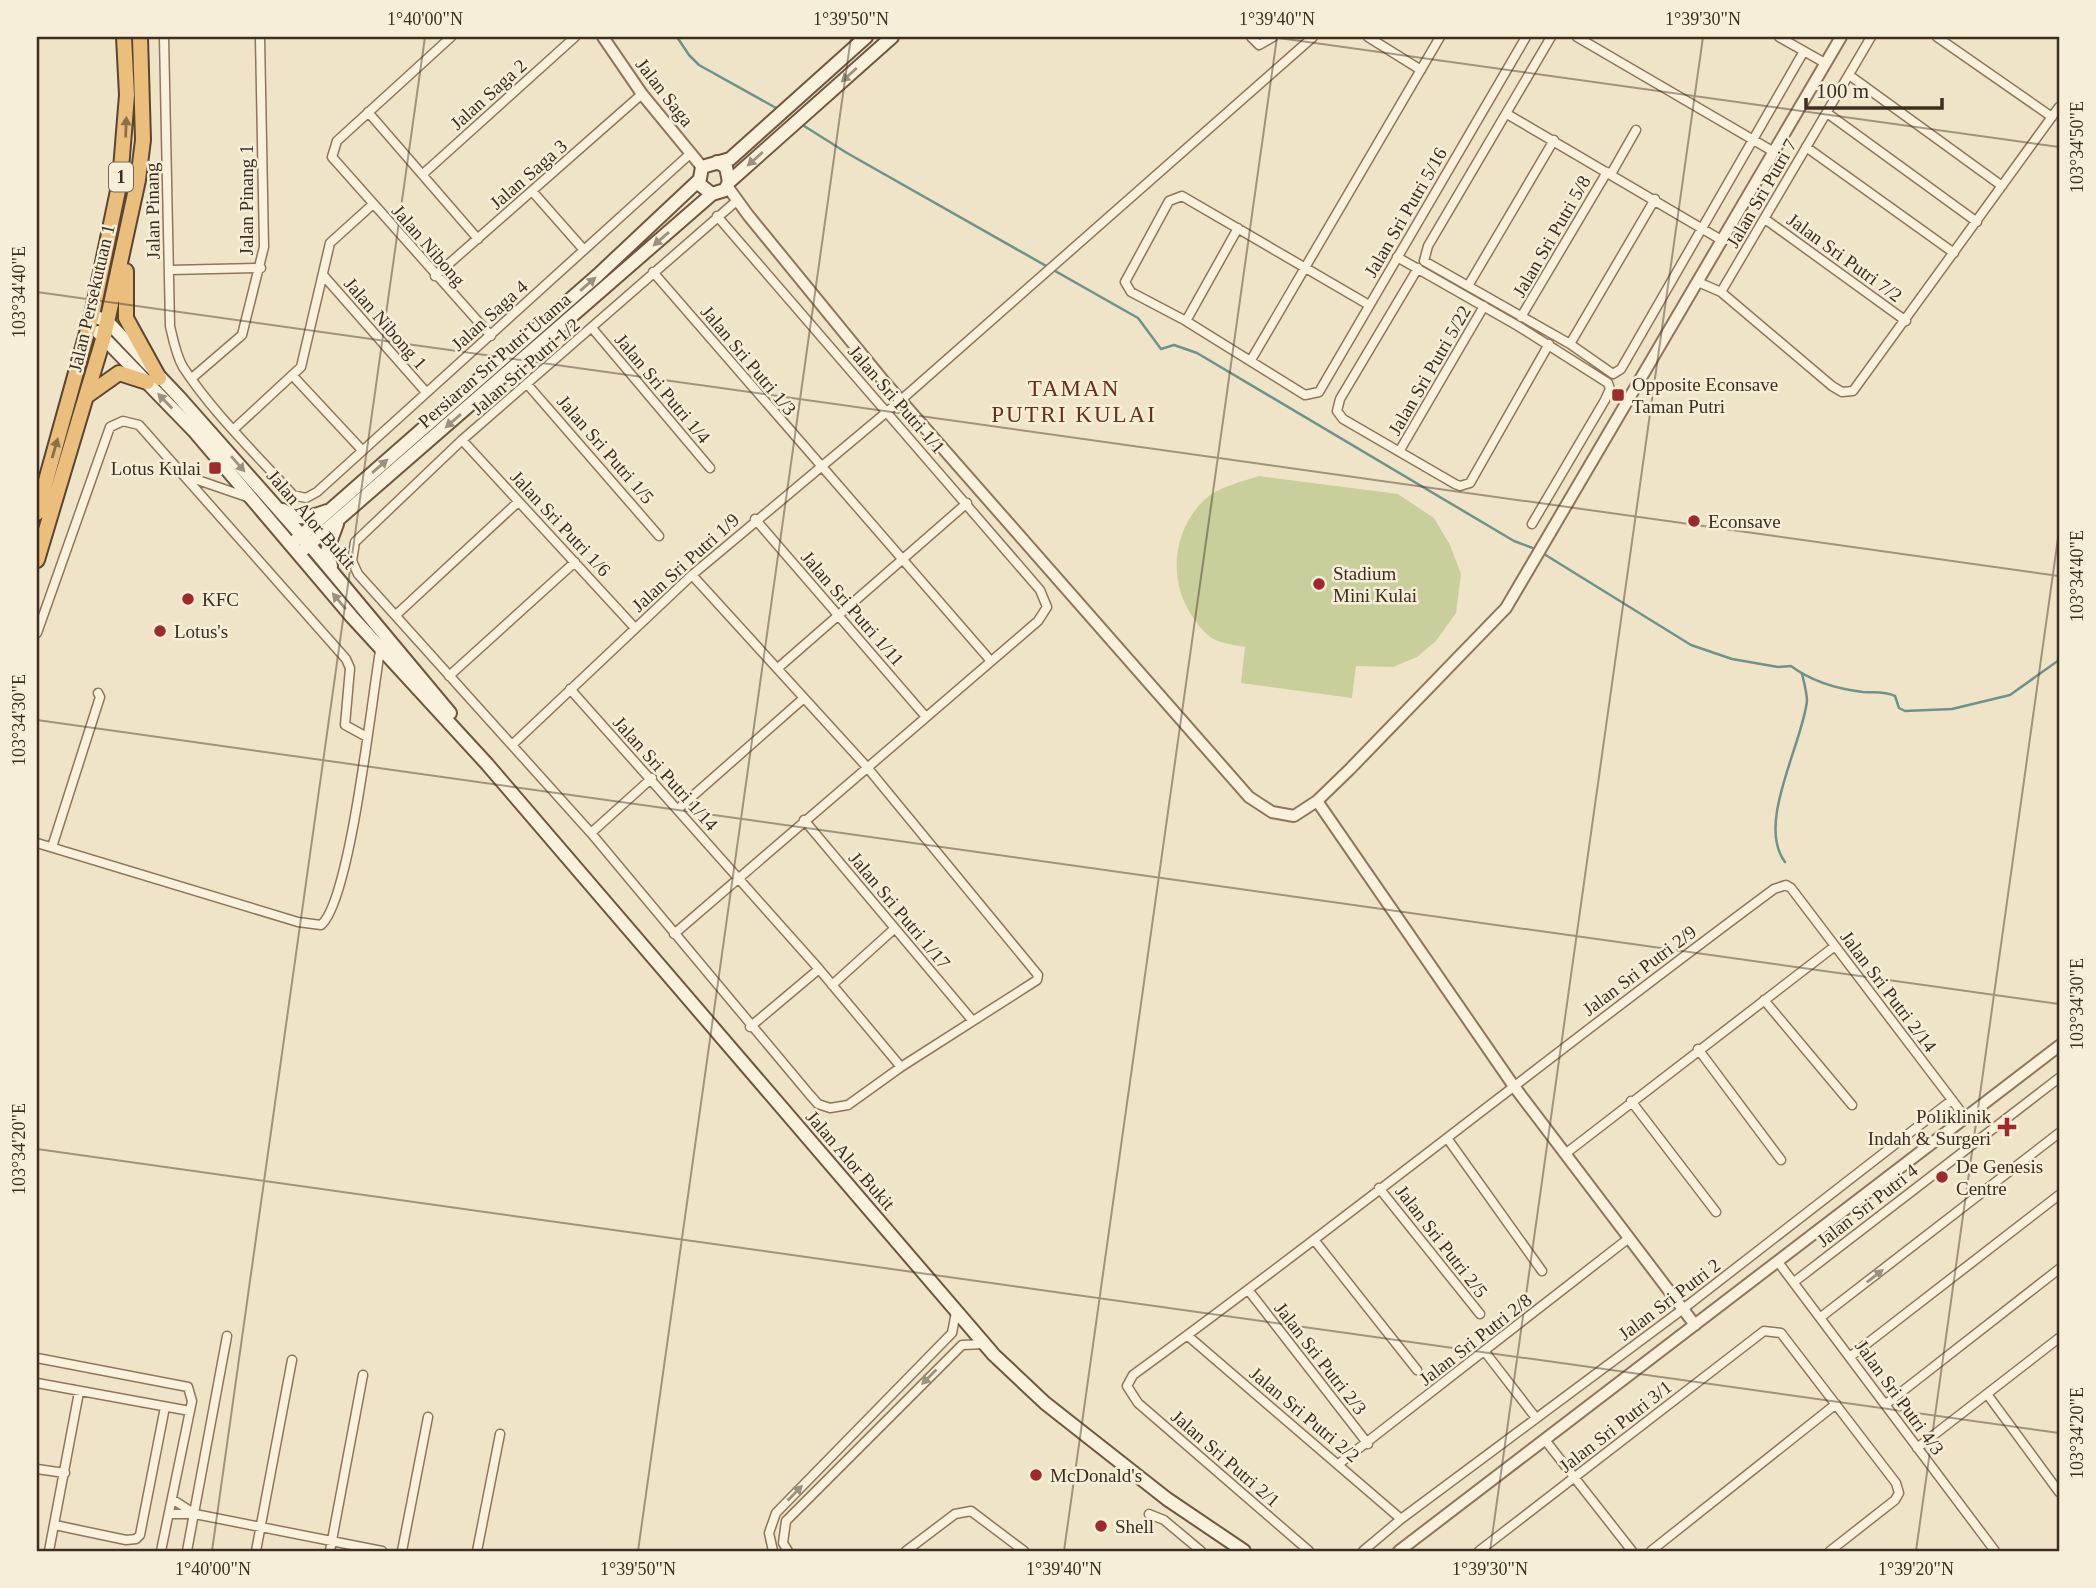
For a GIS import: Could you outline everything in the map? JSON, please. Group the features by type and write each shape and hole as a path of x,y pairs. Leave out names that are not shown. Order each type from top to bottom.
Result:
{"highway":[{"name":"Jalan Persekutuan 1","path":"37,513 91,320 120,181 125,138 124,37"},
{"name":"Jalan Persekutuan 1","path":"37,560 106,329 138,180 143,140 140,37"},
{"path":"138,180 124,293 126,318 153,380"},
{"path":"88,395 120,373 153,380"}],"main road":[{"path":"717,162 726,167 722,189 703,190 698,181 702,167 717,162 730,159 866,37"},
{"name":"Persiaran Sri Putri Utama","path":"300,545 339,521 722,189 892,37"},
{"name":"Persiaran Sri Putri Utama","path":"300,545 328,511 607,267 698,181"},
{"name":"Jalan Alor Bukit","path":"91,320 106,329 264,494 300,545 380,647 487,764 984,1344 1045,1403 1234,1551"},
{"name":"Jalan Alor Bukit","path":"153,380 251,498 334,573 431,687 487,764"},
{"path":"264,494 291,516 304,519 328,511"},
{"path":"334,573 327,551 339,521"},
{"name":"Jalan Alor Bukit","path":"1224,1541 1244,1551"}],"street":[{"name":"Jalan Pinang","path":"164,37 171,333 182,365 192,378 293,495 306,498"},
{"name":"Jalan Pinang 1","path":"192,378 242,335 261,268 264,247 260,37"},
{"path":"451,37 368,112 478,239"},
{"name":"Jalan Saga 2","path":"423,174 575,37"},
{"name":"Jalan Saga","path":"603,37 642,94 702,167"},
{"path":"1251,37 1259,45 1273,37"},
{"name":"Jalan Sri Putri 1/9","path":"513,744 755,519 821,468 901,400 1313,37"},
{"path":"1368,37 1421,70"},
{"path":"1369,305 1305,267 1182,196 1172,198 1126,275 1125,287 1131,292 1251,360 1305,267 1440,37"},
{"name":"Jalan Sri Putri 5/16","path":"1251,360 1305,395 1319,392 1527,37"},
{"path":"1549,344 1470,483 1460,486 1455,484 1338,415 1338,406 1421,265 1427,246 1551,37"},
{"path":"1577,37 1774,152"},
{"path":"1779,37 1825,63"},
{"path":"722,189 748,215 901,400 1249,797 1272,813 1288,816 1317,801 1506,608 1724,241 1841,37"},
{"name":"Jalan Sri Putri 7","path":"1721,292 1871,37"},
{"path":"1937,37 2052,117"},
{"path":"1397,257 1468,286 1570,344 1613,374 1618,373 1804,51"},
{"path":"1849,75 2002,186"},
{"name":"Jalan Saga 3","path":"435,276 642,94"},
{"path":"1699,282 1721,292 1832,386 1848,393 1853,391 2059,107"},
{"name":"Jalan Nibong","path":"368,112 334,145 332,157 491,336"},
{"path":"1827,113 1978,222"},
{"path":"1507,114 1724,241"},
{"name":"Jalan Sri Putri 5/8","path":"1521,317 1636,130"},
{"path":"1468,286 1554,140"},
{"path":"1806,147 1954,253"},
{"name":"Jalan Saga 4","path":"306,498 317,492 361,449 491,336 691,153"},
{"path":"722,189 733,204 748,215"},
{"path":"532,191 584,250"},
{"path":"1570,344 1655,199"},
{"name":"Jalan Sri Putri 1/2","path":"396,615 358,574 352,561 355,542 462,440 733,204"},
{"path":"234,429 305,362 330,243 372,205"},
{"name":"Jalan Sri Putri 1/1","path":"717,216 1040,590 1047,607 1038,621 990,660"},
{"name":"Jalan Sri Putri 7/2","path":"1765,219 1906,321"},
{"path":"1186,321 1238,228"},
{"path":"1421,265 1603,378 1610,389 1532,524"},
{"path":"170,270 261,268"},
{"name":"Jalan Sri Putri 1/3","path":"653,272 990,660"},
{"name":"Jalan Nibong 1","path":"323,275 425,391"},
{"name":"Jalan Sri Putri 5/22","path":"1400,450 1485,306"},
{"name":"Jalan Sri Putri 1/4","path":"592,328 710,468"},
{"path":"293,376 361,449"},
{"name":"Jalan Sri Putri 1/5","path":"527,384 659,536"},
{"path":"37,633 110,427 122,421 139,425 346,659 350,668 345,725 367,737"},
{"name":"Jalan Sri Putri 1/6","path":"462,440 635,628"},
{"path":"187,477 251,498"},
{"path":"518,502 396,615 590,833 750,1027 818,1104 830,1108 848,1105 972,1020 1037,980 1038,975 866,766 692,575"},
{"path":"778,668 967,503"},
{"name":"Jalan Sri Putri 1/11","path":"755,519 926,717"},
{"path":"449,676 575,562"},
{"path":"37,843 298,922 321,925 332,910 351,842 384,632"},
{"path":"674,934 990,660"},
{"name":"Jalan Sri Putri 1/14","path":"570,689 652,778 901,1067"},
{"path":"52,847 100,697 98,693"},
{"path":"678,808 804,698"},
{"path":"590,833 652,778"},
{"path":"1317,801 1513,1085 1695,1325"},
{"name":"Jalan Sri Putri 1/17","path":"804,820 972,1020"},
{"name":"Jalan Sri Putri 2/9","path":"1127,1386 1133,1375 1315,1241 1513,1085 1774,889 1786,885"},
{"name":"Jalan Sri Putri 2/14","path":"1786,885 1965,1117"},
{"path":"832,985 894,929"},
{"path":"1564,1154 1835,946"},
{"path":"750,1027 819,969"},
{"path":"1764,1000 1852,1105"},
{"path":"1399,1551 2059,1046"},
{"path":"1698,1049 1781,1160"},
{"name":"Jalan Sri Putri 4","path":"1794,1282 2059,1078"},
{"name":"Jalan Sri Putri 2","path":"1363,1551 1401,1518 1684,1309 1952,1100"},
{"path":"1631,1101 1716,1212"},
{"path":"1821,1317 2059,1133"},
{"path":"1447,1138 1542,1270"},
{"name":"Jalan Sri Putri 2/5","path":"1379,1188 1480,1314"},
{"path":"1851,1356 2059,1195"},
{"name":"Jalan Sri Putri 2/8","path":"1340,1463 1368,1444 1629,1238"},
{"path":"1315,1241 1417,1370"},
{"name":"Jalan Sri Putri 4/3","path":"1778,1262 1995,1551"},
{"path":"1886,1404 2059,1269"},
{"name":"Jalan Sri Putri 2/3","path":"1249,1291 1368,1444"},
{"path":"773,1551 769,1534 776,1513 952,1332 956,1312"},
{"name":"Jalan Sri Putri 3/1","path":"1479,1551 1763,1331 1781,1333 1836,1404"},
{"path":"187,1551 227,1336"},
{"name":"Jalan Sri Putri 2/2","path":"1188,1336 1340,1463 1401,1518"},
{"path":"1917,1448 2058,1343"},
{"path":"788,1551 783,1543 786,1521 962,1345 984,1344"},
{"path":"1485,1352 1536,1418"},
{"path":"37,1358 182,1384 192,1393 161,1551"},
{"path":"256,1551 292,1360"},
{"path":"330,1551 363,1376"},
{"path":"37,1383 190,1411"},
{"name":"Jalan Sri Putri 2/1","path":"1127,1386 1138,1403 1309,1551"},
{"path":"50,1551 79,1392"},
{"path":"1987,1394 2059,1492"},
{"path":"1651,1551 1836,1404 1896,1483 1899,1493 1895,1500 1830,1551"},
{"path":"55,1525 126,1540 140,1535 165,1408"},
{"path":"401,1551 428,1417"},
{"path":"477,1551 500,1434"},
{"path":"1545,1440 1632,1551"},
{"path":"37,1468 65,1473"},
{"path":"172,1499 195,1514"},
{"path":"906,1551 955,1514 971,1511 1024,1551"},
{"path":"169,1514 195,1514 382,1551"},
{"path":"1149,1514 1164,1521 1201,1551"}],"green space":[{"name":"Stadium Mini Kulai","path":"1259,476 1398,494 1434,518 1450,545 1461,574 1456,613 1436,641 1417,657 1393,667 1356,666 1352,698 1241,683 1245,647 1214,640 1196,622 1180,589 1177,558 1185,527 1204,500 1223,488"}],"waterway":[{"path":"677,37 699,65 778,109"},
{"path":"801,124 847,153 1138,318 1161,349 1174,345 1197,353 1514,541 1538,550"},
{"path":"1544,554 1691,645 1732,659 1778,667 1791,666 1825,684 1844,689 1891,694 1895,696 1899,708 1905,711 1952,709 2010,695 2059,660"},
{"path":"1785,862 1777,846 1776,827 1783,784 1807,701 1802,674"}],"place":[{"name":"Opposite Econsave Taman Putri","path":"1618,395"},
{"name":"Lotus Kulai","path":"215,468"},
{"name":"Econsave","path":"1694,521"},
{"name":"Stadium Mini Kulai","path":"1319,584"},
{"name":"KFC","path":"188,599"},
{"name":"Lotus's","path":"160,631"},
{"name":"Poliklinik Indah & Surgeri","path":"2007,1127"},
{"name":"De Genesis Centre","path":"1942,1177"},
{"name":"McDonald's","path":"1036,1475"},
{"name":"Shell","path":"1101,1526"}],"district":[{"name":"TAMAN PUTRI KULAI","path":"1074,401"}]}
